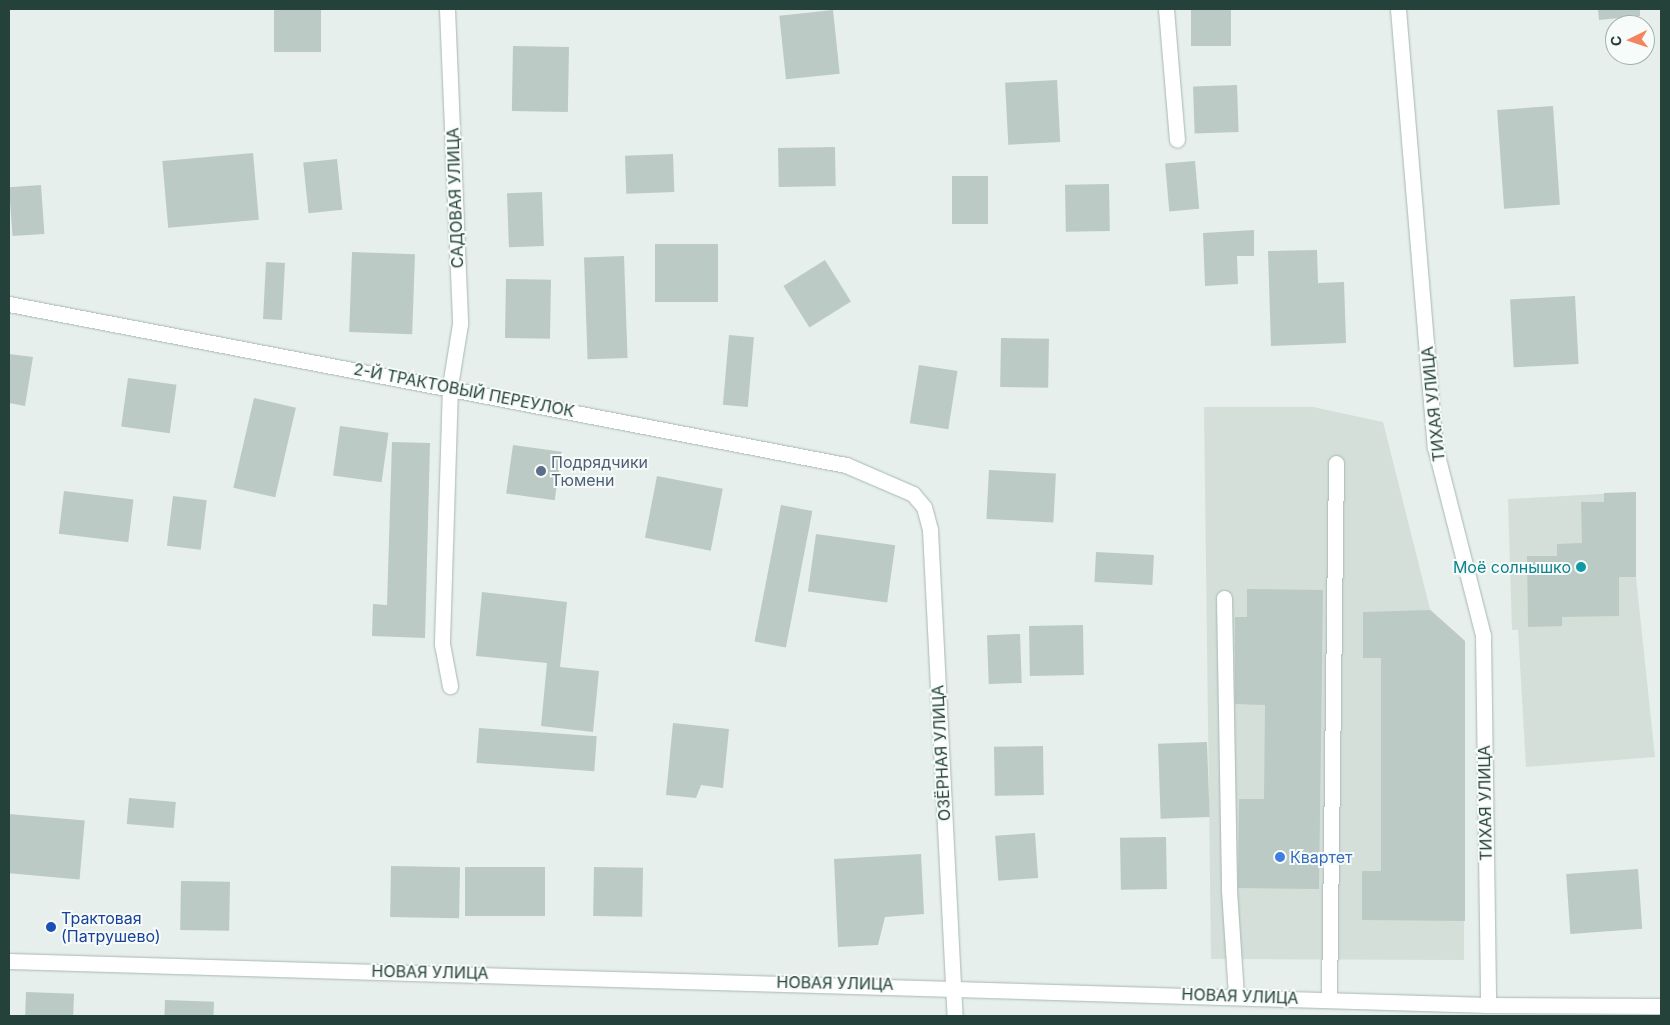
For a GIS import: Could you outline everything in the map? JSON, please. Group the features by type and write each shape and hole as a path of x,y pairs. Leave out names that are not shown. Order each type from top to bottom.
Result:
{"street":[{"name":"САДОВАЯ УЛИЦА","path":"447,9 460,324 450,386 442,644 450,686"},
{"path":"1166,9 1177,140"},
{"name":"ТИХАЯ УЛИЦА","path":"1398,9 1435,447 1483,636 1488,1005"},
{"name":"2-Й ТРАКТОВЫЙ ПЕРЕУЛОК","path":"9,304 450,386 846,465 913,494"},
{"path":"1328,999 1336,463"},
{"name":"ОЗЁРНАЯ УЛИЦА","path":"913,494 924,507 930,530 955,1016"},
{"path":"1224,598 1229,890 1236,996"},
{"name":"НОВАЯ УЛИЦА","path":"9,961 953,986 1488,1005 1661,1006"}],"shaded area":[{"path":"1204,407 1313,407 1383,422 1430,609 1465,641 1464,960 1211,959"},
{"path":"1636,492 1636,577 1655,757 1526,767 1518,630 1512,630 1508,499"}],"building":[{"path":"274,9 321,9 321,52 274,52"},
{"path":"1191,9 1231,9 1231,46 1191,46"},
{"path":"1598,9 1640,9 1640,15 1605,15 1605,19 1599,20"},
{"path":"833,10 840,74 786,79 779,16"},
{"path":"513,46 569,47 568,112 512,111"},
{"path":"1057,80 1060,142 1008,145 1005,83"},
{"path":"1237,85 1239,132 1195,134 1193,87"},
{"path":"1553,106 1560,205 1504,209 1497,110"},
{"path":"835,147 836,186 779,187 778,148"},
{"path":"253,153 259,220 168,228 162,161"},
{"path":"673,154 674,192 626,194 625,156"},
{"path":"337,159 342,210 309,213 303,163"},
{"path":"1195,161 1199,209 1169,211 1165,164"},
{"path":"952,176 988,176 988,224 952,224"},
{"path":"1109,184 1110,231 1066,232 1065,185"},
{"path":"41,185 44,234 12,236 9,187"},
{"path":"542,192 544,246 509,247 507,193"},
{"path":"1254,230 1254,256 1237,256 1238,284 1205,286 1203,233"},
{"path":"655,244 718,244 718,302 655,302"},
{"path":"1317,250 1318,283 1344,282 1346,343 1271,346 1268,251"},
{"path":"352,252 415,254 412,334 349,332"},
{"path":"624,256 628,358 588,359 584,257"},
{"path":"825,260 851,302 809,328 783,286"},
{"path":"266,262 285,263 282,320 263,319"},
{"path":"506,279 551,280 550,339 505,338"},
{"path":"1575,296 1579,364 1514,367 1510,299"},
{"path":"729,335 754,337 748,407 723,405"},
{"path":"1001,338 1049,339 1048,388 1000,387"},
{"path":"9,354 33,357 25,406 9,403"},
{"path":"919,365 958,371 948,429 910,423"},
{"path":"128,378 177,385 170,433 121,427"},
{"path":"254,398 296,408 275,497 233,488"},
{"path":"340,426 389,433 382,482 333,476"},
{"path":"392,442 430,443 425,638 372,636 373,604 387,605"},
{"path":"513,445 562,452 555,500 506,494"},
{"path":"989,470 1056,474 1053,522 986,519"},
{"path":"657,476 723,489 711,551 645,538"},
{"path":"64,491 133,500 128,542 59,534"},
{"name":"Моё солнышко","path":"1636,492 1636,577 1619,577 1619,616 1562,617 1562,626 1528,627 1527,556 1557,556 1557,544 1582,543 1581,502 1604,502 1604,493"},
{"path":"173,496 207,500 201,550 167,546"},
{"path":"781,505 812,511 786,648 754,641"},
{"path":"816,534 895,545 887,603 808,591"},
{"path":"1096,552 1154,555 1152,585 1094,582"},
{"path":"1247,589 1323,590 1319,889 1238,888 1239,799 1264,799 1265,705 1235,704 1235,617 1247,617"},
{"path":"482,592 567,602 560,667 599,671 593,732 541,726 547,663 476,656"},
{"path":"1430,610 1465,641 1465,921 1362,920 1362,871 1381,871 1381,658 1363,658 1363,612"},
{"path":"1083,625 1084,675 1030,676 1029,626"},
{"path":"1020,634 1022,683 989,684 987,635"},
{"path":"673,723 729,729 723,788 701,785 696,798 666,795"},
{"path":"479,728 597,736 594,771 477,763"},
{"path":"1207,742 1210,817 1161,819 1158,744"},
{"path":"1043,746 1044,795 995,796 994,747"},
{"path":"129,798 176,802 174,828 127,824"},
{"path":"9,814 85,821 80,879 9,873"},
{"path":"1035,833 1038,878 998,881 995,836"},
{"path":"1166,837 1167,889 1121,890 1120,838"},
{"path":"921,854 924,914 885,917 878,945 838,947 834,859"},
{"path":"391,866 460,867 459,918 390,917"},
{"path":"465,867 545,867 545,916 465,916"},
{"path":"594,867 643,868 642,917 593,916"},
{"path":"1638,869 1642,929 1570,934 1566,874"},
{"path":"181,881 230,882 229,931 180,930"},
{"path":"26,992 74,994 73,1016 25,1016"},
{"path":"165,1000 214,1002 213,1016 164,1016"}],"place":[{"name":"Подрядчики Тюмени","path":"541,471"},
{"name":"Моё солнышко","path":"1581,567"},
{"name":"Квартет","path":"1280,857"},
{"name":"Трактовая (Патрушево)","path":"51,927"}]}
